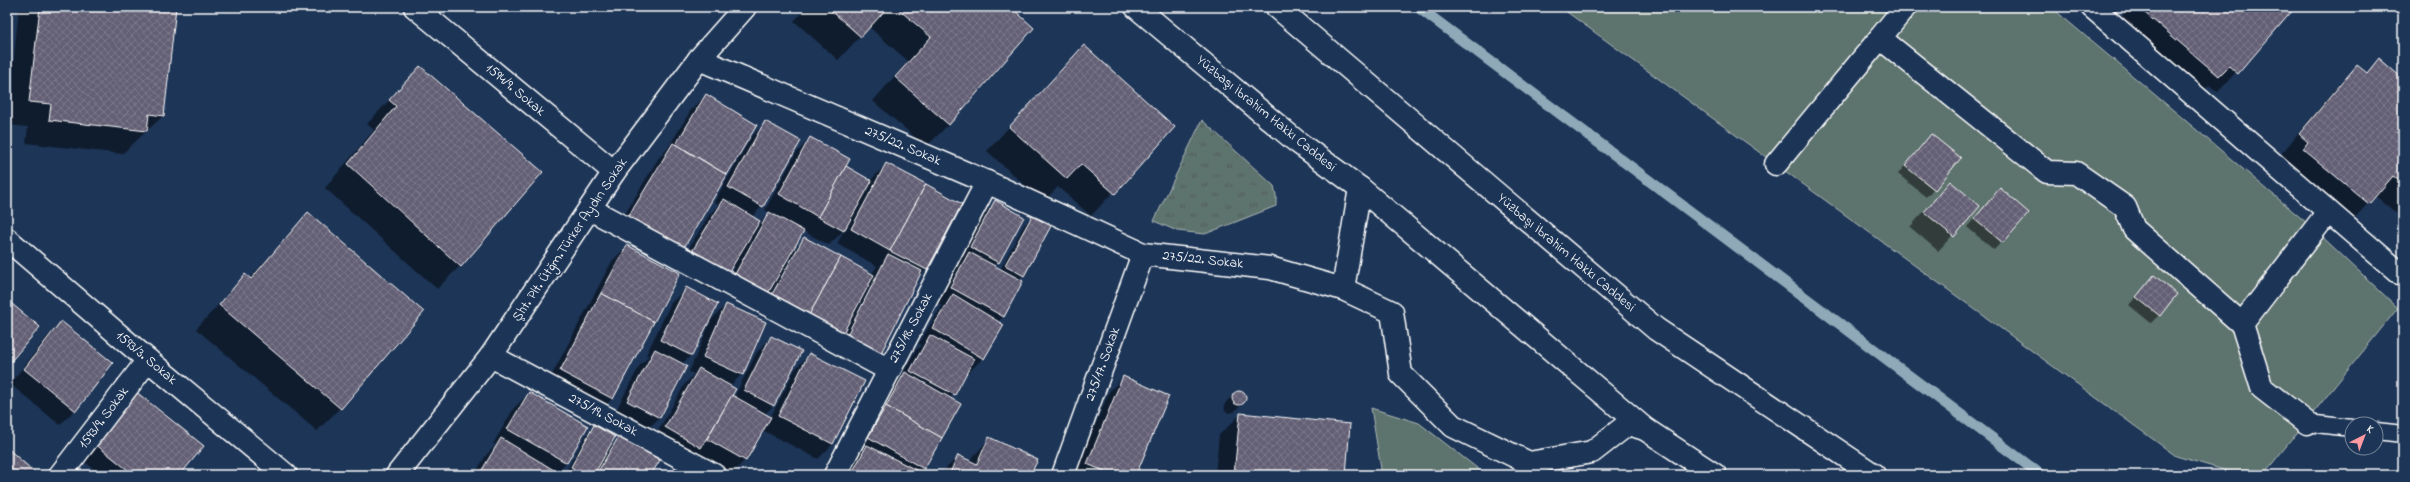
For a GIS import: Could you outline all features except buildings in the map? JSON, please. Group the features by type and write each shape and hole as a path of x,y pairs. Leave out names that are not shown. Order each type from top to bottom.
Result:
{"street":[{"name":"1594/9. Sokak","path":"415,7 614,172"},
{"name":"Şht. Plt. Ütğm.Türker Aydın Sokak","path":"404,473 492,356 614,172 699,59 745,7"},
{"name":"Yüzbaşı İbrahim Hakkı Caddesi","path":"1136,7 1296,141 1360,188 1645,429 1715,475"},
{"name":"Yüzbaşı İbrahim Hakkı Caddesi","path":"1277,7 1656,329 1874,475"},
{"path":"1776,164 1904,7"},
{"path":"2092,7 2403,276"},
{"path":"1880,38 2047,172 2076,173 2125,207 2134,229 2242,324 2262,388 2307,423"},
{"name":"275/22. Sokak","path":"699,59 987,182 1143,254 1270,268 1343,289 1392,312 1401,374 1453,426 1530,463 1592,452 1628,424 1645,429"},
{"name":"275/18. Sokak","path":"835,475 987,182"},
{"path":"1343,289 1360,188"},
{"path":"590,209 890,370"},
{"path":"2242,324 2328,212"},
{"name":"1593/3. Sokak","path":"7,239 148,360 286,475"},
{"name":"275/17. Sokak","path":"1063,475 1143,254"},
{"name":"275/19. Sokak","path":"492,356 714,475"},
{"name":"1593/9. Sokak","path":"60,475 148,360"}],"lane":[{"path":"2307,423 2344,427"},
{"path":"2384,432 2403,434"}],"green space":[{"path":"1560,7 2051,7 2314,229 2398,308 2263,475 2241,475 2176,456"},
{"path":"1202,120 1274,186 1276,195 1276,206 1205,234 1177,231 1154,221"},
{"path":"1371,408 1419,423 1486,475 1382,475"}],"waterway":[{"path":"1418,7 2041,475"}]}
